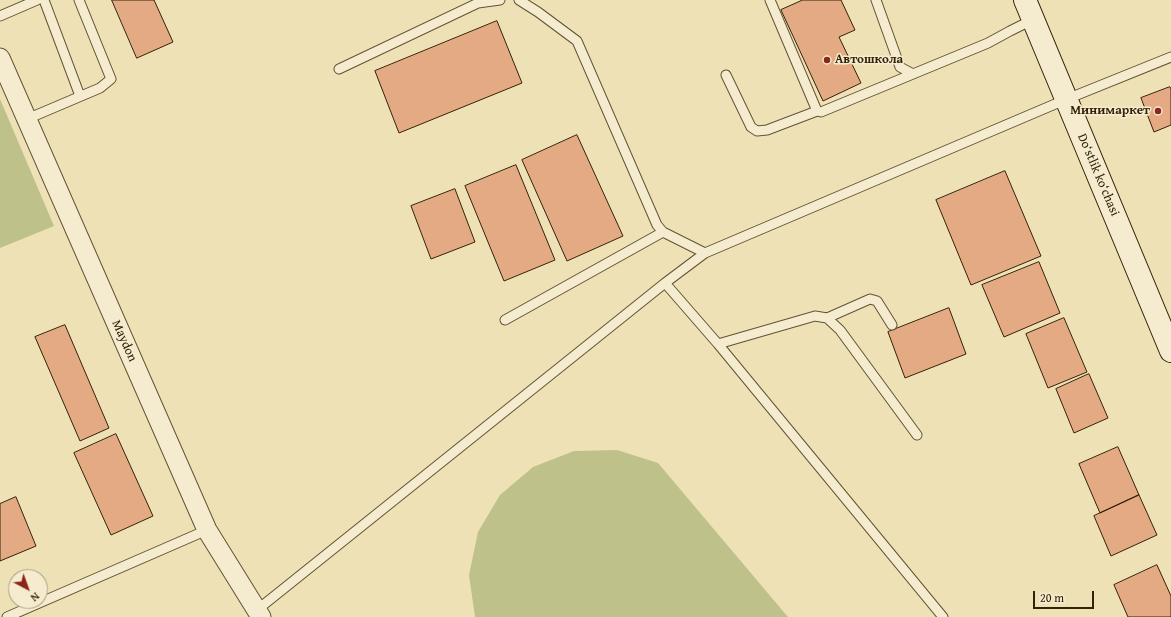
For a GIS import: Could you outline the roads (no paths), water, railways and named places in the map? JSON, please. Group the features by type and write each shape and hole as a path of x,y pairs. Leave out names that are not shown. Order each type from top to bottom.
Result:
{"street":[{"name":"Do‘stlik ko‘chasi","path":"1030,10 1171,349"},
{"name":"Maydon","path":"0,58 207,530 259,613"}],"lane":[{"path":"0,16 37,0"},
{"path":"44,0 80,96"},
{"path":"27,119 100,88 111,79 79,0"},
{"path":"340,69 478,3 500,0"},
{"path":"520,0 577,41 657,225 663,232 706,253"},
{"path":"770,0 817,111"},
{"path":"876,0 900,67 913,74"},
{"path":"726,75 751,126 757,131 767,130 817,111 822,112 988,43 1010,31 1030,10"},
{"path":"259,613 665,283 706,253 1067,99 1171,57"},
{"path":"505,320 663,232"},
{"path":"665,283 718,344 943,617"},
{"path":"827,318 870,299 877,300 892,325"},
{"path":"718,344 815,316 827,318 840,330 917,435"},
{"path":"7,617 207,530"}],"place":[{"name":"Автошкола","path":"827,60"},
{"name":"Минимаркет","path":"1158,111"}]}
